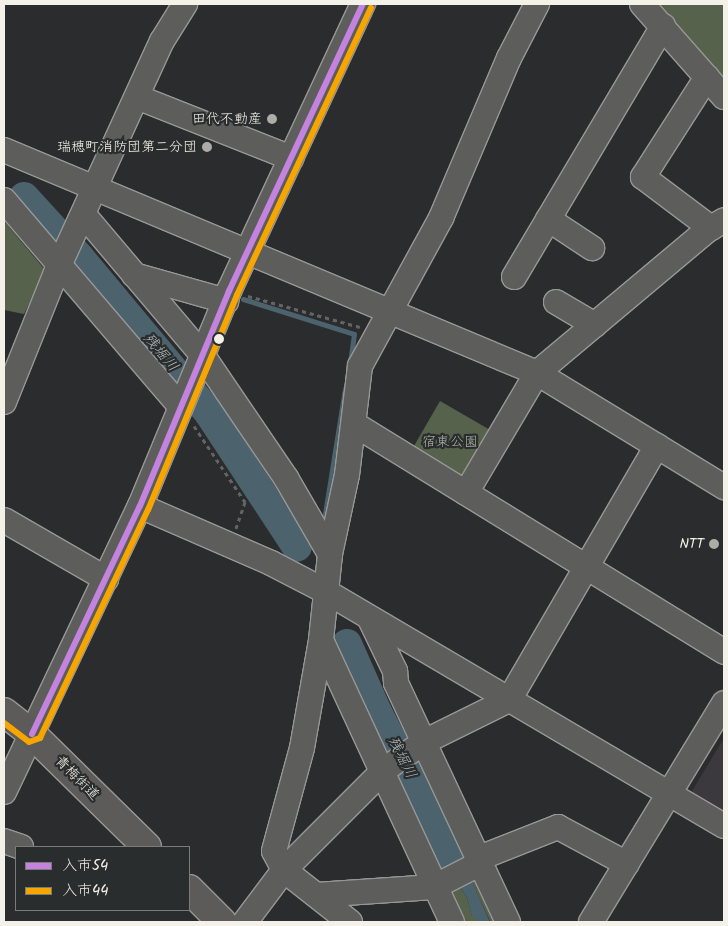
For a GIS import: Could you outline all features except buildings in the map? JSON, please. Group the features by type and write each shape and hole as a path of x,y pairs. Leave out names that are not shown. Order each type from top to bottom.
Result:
{"main road":[{"name":"青梅街道","path":"4,712 32,734 145,846"},
{"path":"192,896 222,922"}],"street":[{"path":"4,402 62,260 162,41 185,4"},
{"path":"4,792 140,506 247,253 363,4"},
{"path":"350,922 284,870 274,850 302,748 321,640 330,554 354,424 362,357 386,323 441,218 509,58 537,4"},
{"path":"642,4 724,97"},
{"path":"514,277 663,26"},
{"path":"466,493 537,373 718,224 644,177 707,77"},
{"path":"137,97 292,158"},
{"path":"4,150 247,253 386,323 537,373 724,486"},
{"path":"4,200 62,260 183,404"},
{"path":"82,219 134,275 201,360 286,478 330,554"},
{"path":"548,219 592,248"},
{"path":"134,275 228,296"},
{"path":"556,302 595,325"},
{"path":"354,424 724,652"},
{"path":"245,922 284,870 386,769 422,743 509,700 657,446"},
{"path":"140,506 271,562 325,591 724,826"},
{"path":"4,520 106,579"},
{"path":"370,619 422,743 478,864 508,922"},
{"path":"321,640 386,769 438,884 452,922"},
{"path":"591,922 668,792 724,703"},
{"path":"316,895 438,884 478,864 482,857 558,828 627,864"},
{"path":"4,841 18,846"}],"path":[{"path":"228,296 386,323"},
{"path":"183,404 245,502 233,535"}],"shaded area":[{"path":"724,738 724,817 689,796"}],"green space":[{"path":"656,4 724,4 724,80"},
{"path":"4,221 46,271 24,314 4,310"},
{"name":"宿東公園","path":"440,401 492,431 461,484 410,454"},
{"path":"476,872 499,922 490,922 469,875"},
{"path":"455,881 467,897 472,916 481,922 463,922 446,886"}],"water":[{"path":"469,875 490,922 481,922 472,917 467,897 455,881"}],"waterway":[{"name":"残堀川","path":"24,197 79,257 209,413 297,547"},
{"path":"243,299 354,334 350,363"},
{"path":"323,526 345,389"},
{"path":"297,547 314,538"},
{"name":"残堀川","path":"347,644 377,712 459,870"}],"transit line":[{"name":"入市54","path":"32,734 140,506 229,291 363,4"},
{"name":"入市44","path":"4,723 29,742 40,738 148,510 237,295 371,8"}],"place":[{"name":"田代不動産","path":"272,119"},
{"name":"瑞穂町消防団第二分団","path":"207,147"},
{"name":"NTT","path":"714,544"}]}
